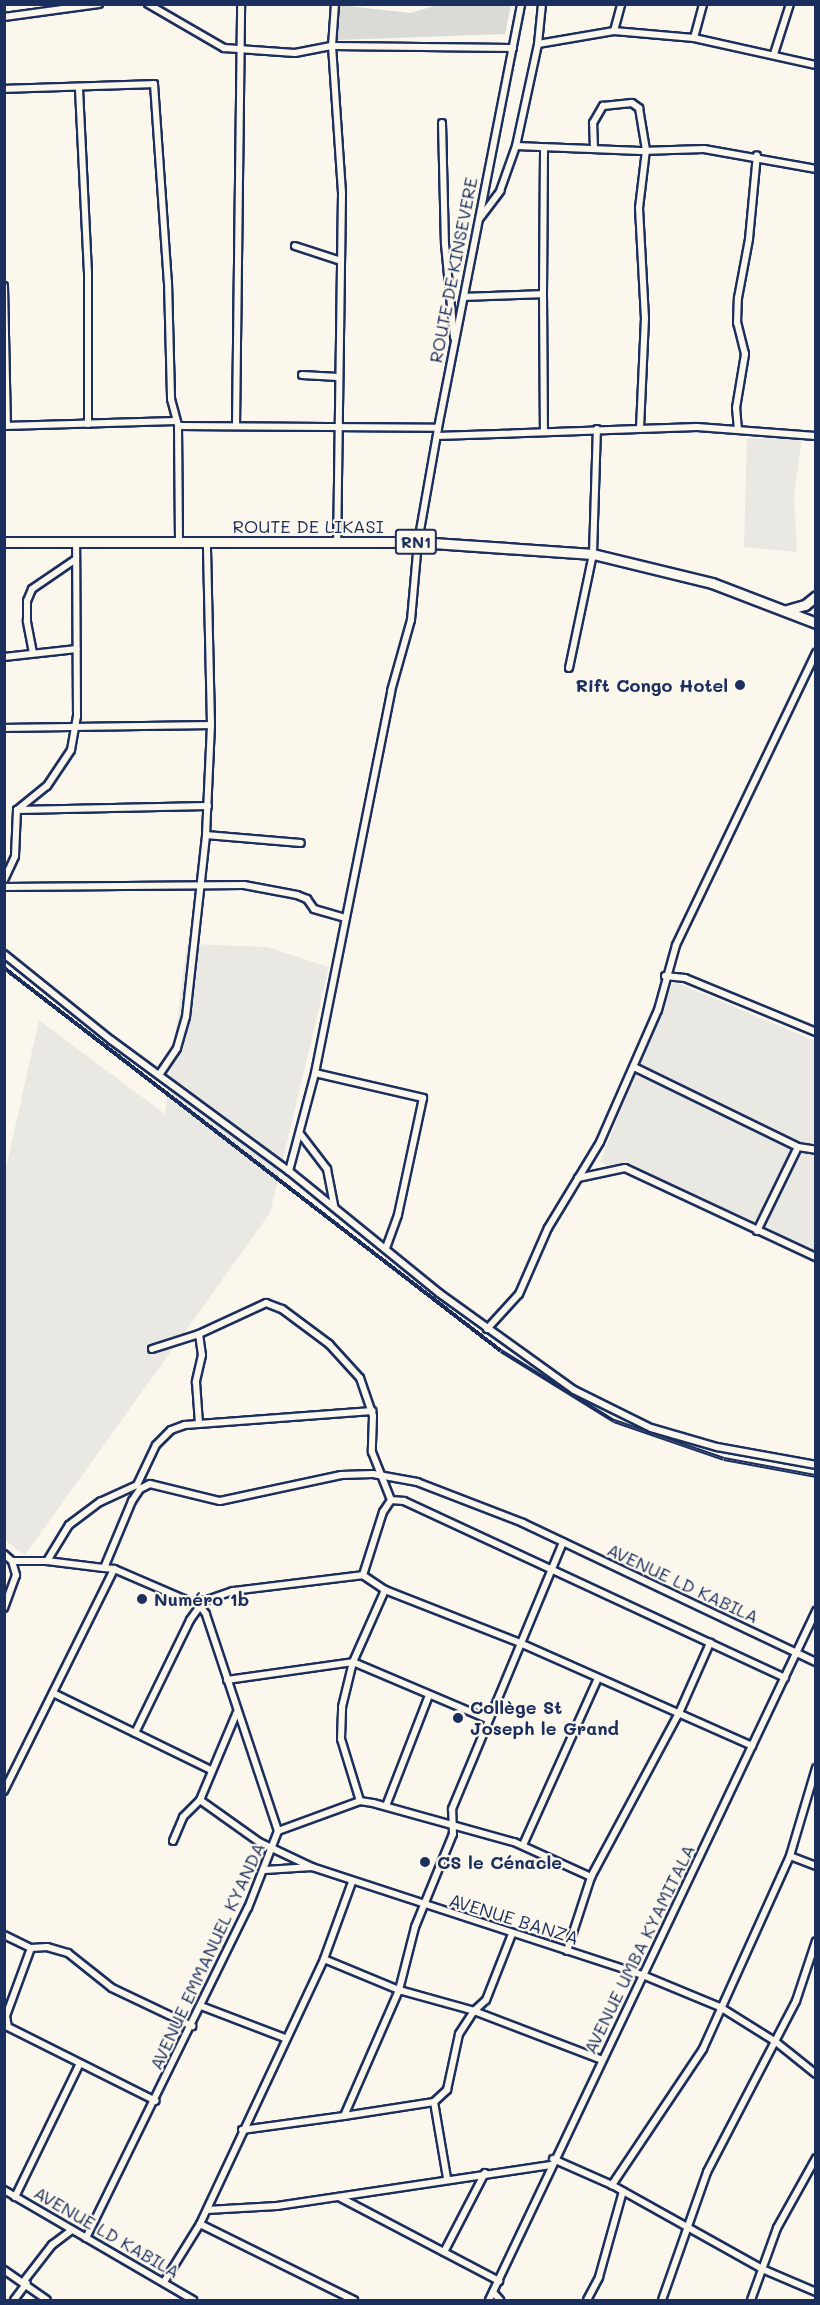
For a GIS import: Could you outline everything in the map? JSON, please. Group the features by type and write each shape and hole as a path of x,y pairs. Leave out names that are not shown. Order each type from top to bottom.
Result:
{"highway":[{"name":"ROUTE DE LIKASI","path":"4,542 337,544 418,542 593,554 712,583 816,623"},
{"path":"787,610 805,605 816,596"}],"street":[{"path":"4,17 99,4"},
{"path":"148,4 176,17 216,46 240,46 295,53 332,46 513,48"},
{"path":"236,425 241,4"},
{"path":"334,4 332,46 341,145 337,544"},
{"name":"ROUTE DE KINSEVERE","path":"289,1170 301,1135 315,1073 391,691 411,620 418,542 438,428 521,4"},
{"path":"478,221 500,191 516,146 538,44 542,4"},
{"path":"614,31 621,4"},
{"path":"694,38 703,4"},
{"path":"774,54 790,4"},
{"path":"538,44 614,31 694,38 816,65"},
{"path":"4,89 79,89 154,84 168,282 171,399 177,423 179,543"},
{"path":"79,89 88,273 88,424"},
{"path":"594,149 596,113 603,106 632,103 642,118 646,150 639,208 645,318 640,428"},
{"path":"442,123 446,262 455,342"},
{"path":"516,146 544,149 698,148 757,155 816,169"},
{"path":"544,149 544,430"},
{"path":"738,429 736,408 745,354 737,305 749,239 757,155"},
{"path":"296,246 340,261"},
{"path":"4,286 6,426 177,423 438,428"},
{"path":"465,297 543,294"},
{"path":"302,375 338,377"},
{"path":"437,436 640,428 738,429 816,436"},
{"path":"570,668 593,554 597,429"},
{"path":"4,880 15,856 17,810 60,771 71,750 75,728 77,649 76,542"},
{"path":"159,1075 177,1048 186,1017 206,835 211,725 207,543"},
{"path":"33,653 27,621 27,601 33,589 76,559"},
{"path":"4,657 77,649"},
{"path":"487,1329 519,1294 540,1243 600,1142 658,1010 665,976 816,653"},
{"path":"4,728 211,725"},
{"path":"17,810 208,806"},
{"path":"206,835 301,843"},
{"path":"4,886 244,885 297,895 307,899 314,909 346,918"},
{"path":"4,954 159,1075 289,1170 487,1329 574,1390 651,1428 717,1447 816,1465"},
{"path":"665,976 685,978 816,1032"},
{"path":"633,1067 798,1148 816,1150"},
{"path":"315,1073 423,1098 398,1215 386,1248"},
{"path":"301,1135 327,1169 334,1206"},
{"path":"757,1231 798,1148"},
{"path":"578,1178 625,1168 816,1257"},
{"path":"152,1349 199,1334 266,1303 282,1309 354,1369 372,1410 370,1445 391,1500"},
{"path":"199,1334 202,1355 196,1382 199,1424"},
{"path":"104,1568 163,1436 185,1425 372,1410"},
{"name":"AVENUE LD KABILA","path":"139,1487 162,1485 220,1501 341,1475 417,1482 563,1542 816,1662"},
{"path":"47,1561 69,1525 100,1502 139,1487"},
{"path":"391,1500 404,1501 785,1678"},
{"path":"363,1575 383,1512 391,1500"},
{"path":"344,2116 399,1990 414,1927 425,1907 453,1834 452,1809 487,1719 563,1542"},
{"path":"4,1554 12,1562 14,1588 4,1608"},
{"path":"12,1562 47,1561 114,1569 200,1606"},
{"path":"4,1791 114,1569"},
{"path":"135,1733 200,1606 232,1591 363,1575 385,1590 520,1643 597,1680 752,1746"},
{"path":"360,1801 340,1728 353,1662 385,1590"},
{"name":"AVENUE EMMANUEL KYANDA","path":"86,2238 192,2026 265,1870 278,1832 206,1614 200,1606"},
{"name":"AVENUE UMBA KYAMITALA","path":"489,2301 552,2162 645,1976 816,1611"},
{"path":"567,1951 591,1877 679,1713 710,1642"},
{"path":"227,1680 353,1662 487,1719"},
{"path":"523,1845 597,1680"},
{"path":"53,1694 211,1770"},
{"path":"386,1806 429,1695"},
{"path":"173,1841 183,1817 200,1800 237,1712"},
{"path":"612,2185 703,2049 790,1856 816,1768"},
{"name":"AVENUE BANZA","path":"200,1800 245,1833 312,1867 425,1907 645,1976 720,2007 776,2042 816,2074"},
{"path":"278,1832 360,1801 386,1806 452,1827 523,1845 591,1877"},
{"path":"790,1856 816,1866"},
{"path":"265,1870 312,1867"},
{"path":"164,2282 207,2210 242,2130 324,1959 352,1882"},
{"path":"242,2130 434,2102 447,2090 459,2034 474,2011 486,2000 512,1934"},
{"path":"4,1935 31,1948 47,1947 68,1953 112,1988 192,2026"},
{"path":"662,2301 707,2172 796,2001 816,1941"},
{"path":"31,1948 6,2023 79,2066 156,2101"},
{"path":"324,1959 399,1990 474,2011 602,2060"},
{"path":"201,2006 285,2038"},
{"path":"15,2197 79,2066"},
{"path":"434,2102 447,2178"},
{"path":"751,2301 782,2218 816,2158"},
{"path":"207,2210 339,2197 552,2162 612,2185 687,2224 762,2270 816,2292"},
{"path":"444,2252 485,2173"},
{"name":"AVENUE LD KABILA","path":"4,2190 193,2301"},
{"path":"586,2301 599,2277 623,2191"},
{"path":"339,2197 499,2281"},
{"path":"200,2224 354,2301"},
{"path":"14,2301 52,2245 72,2230"},
{"path":"4,2270 25,2282 47,2301"},
{"path":"493,2292 500,2301"}],"shaded area":[{"path":"338,5 411,13 437,5 511,5 505,34 338,40"},
{"path":"747,438 802,439 794,495 797,552 744,547"},
{"path":"187,944 267,947 329,967 270,1213 25,1555 5,1540 5,1172 39,1020 165,1114"},
{"path":"673,981 815,1041 815,1264 600,1162"}],"railway":[{"path":"4,968 501,1351 614,1421 724,1459 816,1476"}],"place":[{"name":"Rift Congo Hotel","path":"740,685"},
{"name":"Numéro 1b","path":"142,1599"},
{"name":"Collège St Joseph le Grand","path":"458,1718"},
{"name":"CS le Cénacle","path":"425,1862"}]}
